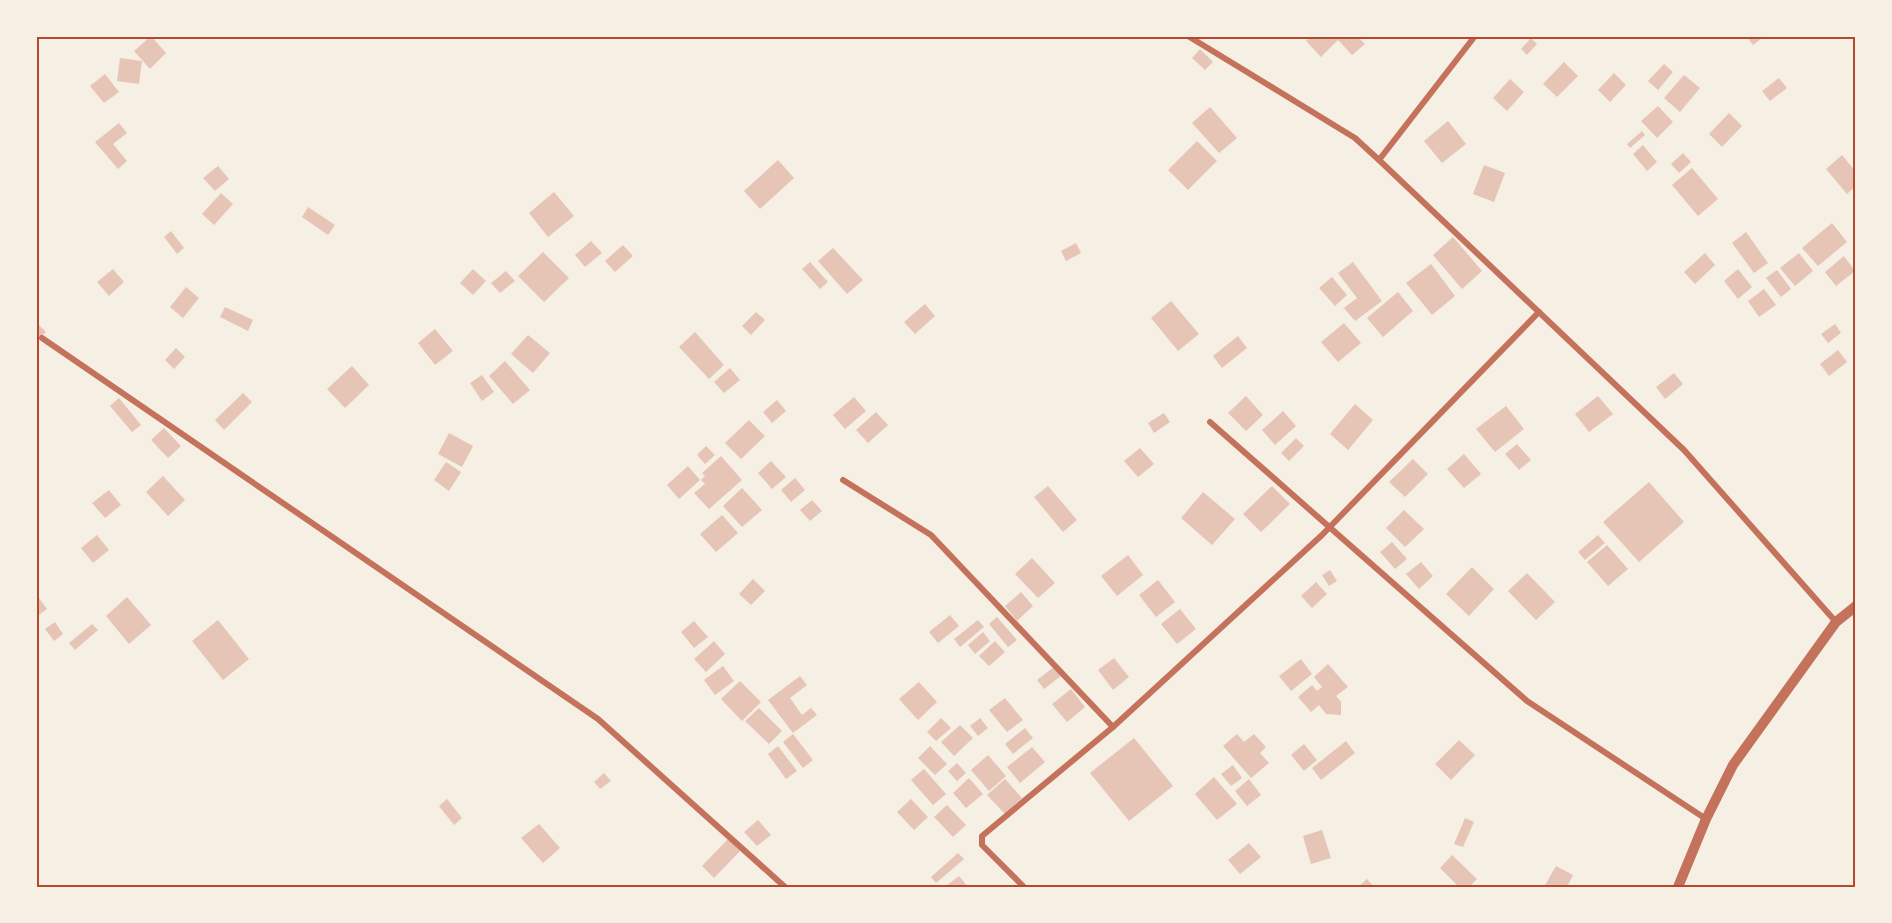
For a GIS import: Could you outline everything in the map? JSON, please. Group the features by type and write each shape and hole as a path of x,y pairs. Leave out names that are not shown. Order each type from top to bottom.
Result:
{"street":[{"path":"1188,36 1355,138 1684,450 1836,622"},
{"path":"1379,160 1475,36"},
{"path":"1023,887 982,845 982,836 1113,727 1330,527 1539,312"},
{"path":"42,338 598,719 785,887"},
{"path":"1210,422 1527,701 1706,819"},
{"path":"843,480 931,535 1113,727"},
{"path":"1678,887 1706,819 1733,765 1794,677 1836,622 1856,606"}],"building":[{"path":"151,36 166,53 150,69 134,51"},
{"path":"1311,36 1357,36 1365,44 1352,55 1338,40 1321,57 1306,41"},
{"path":"1746,36 1765,36 1753,45"},
{"path":"1531,38 1537,44 1527,55 1521,49"},
{"path":"1200,49 1213,62 1205,70 1192,58"},
{"path":"120,58 142,61 139,84 117,81"},
{"path":"1564,62 1578,76 1557,97 1543,84"},
{"path":"1664,64 1673,72 1658,90 1648,81"},
{"path":"1614,73 1626,85 1610,102 1598,90"},
{"path":"105,74 119,92 104,103 90,86"},
{"path":"1684,75 1700,88 1680,112 1664,98"},
{"path":"1779,78 1787,88 1770,101 1762,91"},
{"path":"1510,79 1524,92 1507,111 1493,98"},
{"path":"1658,106 1673,122 1657,138 1641,121"},
{"path":"1210,107 1237,138 1219,153 1192,123"},
{"path":"1729,113 1742,126 1722,147 1709,134"},
{"path":"1448,121 1466,144 1442,163 1424,141"},
{"path":"119,123 127,133 113,144 127,161 118,169 95,142"},
{"path":"1642,131 1645,135 1630,148 1627,144"},
{"path":"1197,141 1217,161 1188,190 1168,170"},
{"path":"1643,145 1657,162 1647,171 1633,154"},
{"path":"1683,153 1691,162 1679,173 1671,164"},
{"path":"1842,155 1856,172 1856,186 1847,194 1826,169"},
{"path":"778,160 794,178 760,209 744,191"},
{"path":"1484,165 1505,173 1494,202 1473,194"},
{"path":"218,166 229,179 215,191 203,178"},
{"path":"1692,168 1718,199 1698,216 1672,185"},
{"path":"554,192 574,216 548,237 529,213"},
{"path":"221,193 233,204 214,225 202,214"},
{"path":"308,207 335,225 328,235 302,217"},
{"path":"1832,223 1847,242 1818,266 1802,248"},
{"path":"171,231 184,248 177,254 164,237"},
{"path":"1746,232 1768,263 1754,273 1732,243"},
{"path":"1453,237 1482,271 1462,289 1433,255"},
{"path":"591,241 602,253 585,267 575,255"},
{"path":"1076,243 1081,253 1066,261 1061,251"},
{"path":"623,245 633,256 615,272 605,261"},
{"path":"833,248 863,280 847,294 818,261"},
{"path":"543,252 569,278 544,302 518,276"},
{"path":"1705,253 1715,265 1695,284 1684,272"},
{"path":"1799,253 1813,271 1795,286 1780,268"},
{"path":"1844,256 1855,271 1836,286 1825,272"},
{"path":"810,262 828,282 820,289 802,269"},
{"path":"1353,262 1382,301 1355,321 1344,308 1357,298 1338,273"},
{"path":"1431,264 1455,296 1432,315 1406,283"},
{"path":"113,269 124,282 109,296 97,282"},
{"path":"473,269 486,281 473,295 460,283"},
{"path":"1738,269 1752,287 1738,299 1724,281"},
{"path":"1777,270 1791,289 1781,297 1766,278"},
{"path":"506,271 515,281 500,293 491,283"},
{"path":"1332,277 1347,295 1335,306 1319,288"},
{"path":"186,287 199,298 183,318 170,307"},
{"path":"1764,289 1776,305 1759,317 1748,301"},
{"path":"1398,292 1413,311 1383,337 1367,318"},
{"path":"1171,301 1199,334 1178,351 1151,318"},
{"path":"925,304 935,316 915,334 904,322"},
{"path":"225,307 253,320 248,331 220,317"},
{"path":"756,312 765,320 751,335 742,326"},
{"path":"36,322 46,332 36,341"},
{"path":"1344,323 1361,343 1338,362 1321,342"},
{"path":"1835,324 1841,333 1828,343 1821,334"},
{"path":"435,329 453,351 435,365 418,343"},
{"path":"695,332 724,365 709,379 679,347"},
{"path":"528,335 550,353 533,373 511,354"},
{"path":"1238,336 1247,348 1222,368 1213,356"},
{"path":"176,348 185,357 174,369 165,360"},
{"path":"1838,350 1847,362 1829,376 1820,364"},
{"path":"505,361 530,390 513,404 489,376"},
{"path":"352,366 369,385 345,408 327,389"},
{"path":"730,368 740,380 724,393 714,382"},
{"path":"1674,373 1683,384 1665,399 1656,387"},
{"path":"482,375 494,392 482,401 470,383"},
{"path":"243,393 252,402 224,430 215,420"},
{"path":"1246,396 1263,415 1246,431 1228,413"},
{"path":"1598,396 1613,414 1589,432 1575,414"},
{"path":"854,397 866,411 845,429 833,415"},
{"path":"119,398 141,425 132,432 110,406"},
{"path":"777,400 786,411 772,423 763,412"},
{"path":"1355,404 1373,420 1348,450 1330,434"},
{"path":"1506,406 1524,429 1495,452 1476,429"},
{"path":"1283,411 1296,426 1275,445 1262,430"},
{"path":"876,412 888,425 868,443 856,430"},
{"path":"1164,413 1170,422 1154,433 1148,423"},
{"path":"749,420 765,436 741,459 725,443"},
{"path":"164,428 181,446 168,458 151,440"},
{"path":"449,433 473,446 462,467 438,454"},
{"path":"1296,438 1304,446 1289,461 1281,453"},
{"path":"1517,444 1531,460 1519,470 1505,454"},
{"path":"706,446 715,455 705,464 697,455"},
{"path":"1140,448 1154,464 1138,477 1124,461"},
{"path":"1464,454 1481,474 1464,488 1447,469"},
{"path":"721,456 742,480 709,509 694,493 705,484 701,480 705,476 702,473"},
{"path":"1413,459 1428,474 1405,497 1389,482"},
{"path":"771,461 786,477 772,489 758,473"},
{"path":"446,462 461,472 449,491 434,480"},
{"path":"688,466 700,480 679,499 667,485"},
{"path":"163,476 185,500 168,516 146,492"},
{"path":"795,478 805,490 791,502 781,490"},
{"path":"1649,482 1684,522 1639,562 1603,522"},
{"path":"1048,486 1077,520 1063,532 1034,497"},
{"path":"1272,486 1290,504 1261,532 1243,514"},
{"path":"742,488 762,510 742,527 723,506"},
{"path":"109,490 121,505 105,518 92,503"},
{"path":"1203,492 1235,519 1212,545 1181,518"},
{"path":"812,500 822,511 810,521 800,510"},
{"path":"1404,510 1424,529 1405,547 1386,528"},
{"path":"722,515 738,533 716,552 700,534"},
{"path":"97,535 109,550 93,563 81,548"},
{"path":"1598,535 1605,543 1585,560 1578,552"},
{"path":"1392,542 1407,559 1395,569 1380,552"},
{"path":"1607,545 1628,569 1608,586 1587,562"},
{"path":"1128,555 1143,575 1117,596 1101,576"},
{"path":"1032,558 1055,583 1038,598 1015,574"},
{"path":"1421,562 1433,576 1419,589 1406,574"},
{"path":"1472,567 1494,589 1469,616 1446,594"},
{"path":"1330,570 1337,581 1329,586 1322,575"},
{"path":"1527,573 1555,602 1536,620 1508,591"},
{"path":"753,579 765,591 751,605 739,594"},
{"path":"1158,580 1175,602 1156,617 1139,595"},
{"path":"1316,582 1327,594 1312,608 1301,596"},
{"path":"1021,592 1033,606 1017,621 1005,606"},
{"path":"36,594 47,609 36,617"},
{"path":"127,597 151,625 129,644 106,616"},
{"path":"1180,609 1196,629 1177,644 1161,624"},
{"path":"950,615 959,626 938,643 929,632"},
{"path":"997,617 1017,640 1008,647 989,624"},
{"path":"218,620 249,659 223,680 192,641"},
{"path":"978,620 984,627 960,647 954,639"},
{"path":"694,621 708,637 694,648 681,632"},
{"path":"55,622 63,634 54,641 45,629"},
{"path":"92,624 98,630 75,650 69,643"},
{"path":"983,632 990,641 975,654 968,645"},
{"path":"714,641 725,654 706,672 694,659"},
{"path":"995,641 1005,652 989,666 979,656"},
{"path":"1114,658 1129,677 1113,690 1098,670"},
{"path":"1301,659 1312,674 1291,691 1279,676"},
{"path":"1328,664 1348,687 1336,696 1341,702 1341,715 1326,714 1319,705 1311,712 1298,697 1312,685 1317,691 1322,687 1314,677"},
{"path":"723,666 734,681 715,695 704,680"},
{"path":"1054,667 1061,676 1044,689 1037,680"},
{"path":"800,676 807,685 790,698 802,715 811,708 817,715 793,733 768,700"},
{"path":"740,681 761,702 742,721 721,699"},
{"path":"919,682 937,702 918,720 899,699"},
{"path":"1071,689 1085,707 1067,722 1052,704"},
{"path":"1005,698 1023,720 1007,732 989,710"},
{"path":"759,708 782,731 769,744 745,721"},
{"path":"941,718 951,728 936,741 927,732"},
{"path":"980,718 988,728 978,736 970,726"},
{"path":"960,725 973,738 954,756 941,742"},
{"path":"1025,728 1033,738 1013,754 1005,744"},
{"path":"793,734 813,760 803,768 783,742"},
{"path":"1237,734 1244,742 1254,734 1266,747 1260,753 1269,763 1251,778 1223,746"},
{"path":"1134,738 1173,786 1129,821 1090,773"},
{"path":"1459,740 1475,755 1451,780 1435,764"},
{"path":"1346,741 1355,753 1321,780 1312,768"},
{"path":"1304,744 1317,760 1304,771 1291,755"},
{"path":"778,746 797,771 786,779 768,754"},
{"path":"930,746 947,764 935,775 918,758"},
{"path":"1032,747 1045,762 1020,783 1007,767"},
{"path":"988,755 1006,776 989,791 971,770"},
{"path":"957,763 966,773 957,781 948,771"},
{"path":"1233,765 1242,778 1231,786 1221,774"},
{"path":"924,769 946,794 933,805 911,780"},
{"path":"604,773 611,781 600,789 594,782"},
{"path":"1214,777 1237,804 1217,820 1195,794"},
{"path":"969,778 983,794 966,808 953,793"},
{"path":"1005,779 1022,798 1005,814 987,795"},
{"path":"1249,779 1261,795 1247,806 1235,791"},
{"path":"447,799 462,818 454,825 439,806"},
{"path":"911,799 928,817 914,830 897,812"},
{"path":"947,805 966,825 953,837 934,817"},
{"path":"1465,818 1474,822 1463,847 1454,844"},
{"path":"758,820 771,835 757,846 744,832"},
{"path":"539,824 560,848 543,863 521,838"},
{"path":"1322,830 1331,858 1311,864 1303,836"},
{"path":"728,839 740,851 714,878 702,866"},
{"path":"1249,843 1261,857 1240,874 1228,860"},
{"path":"958,853 964,859 936,883 931,877"},
{"path":"1452,855 1477,879 1469,887 1459,887 1440,868"},
{"path":"1556,866 1573,875 1567,887 1544,887"},
{"path":"959,876 968,887 945,887"},
{"path":"1367,879 1374,887 1358,887"}]}
